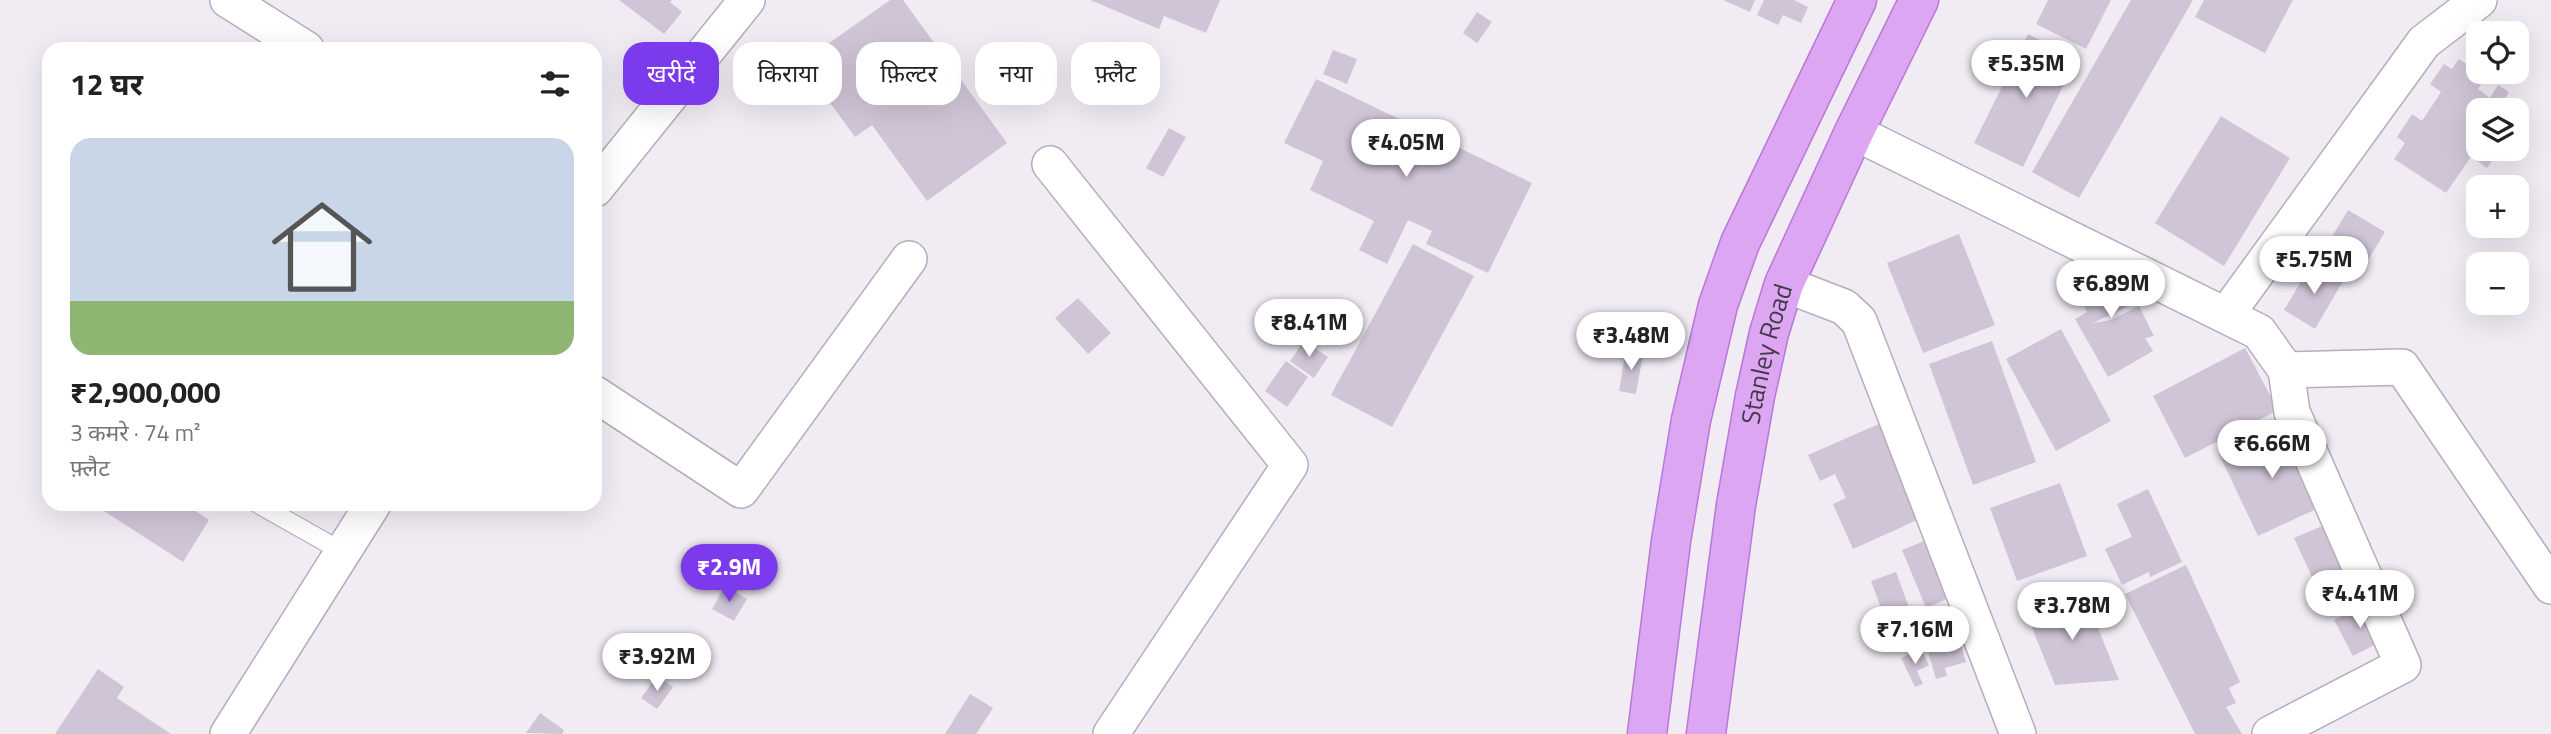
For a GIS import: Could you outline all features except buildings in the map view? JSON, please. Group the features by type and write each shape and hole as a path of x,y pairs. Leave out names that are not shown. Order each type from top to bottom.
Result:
{"main road":[{"path":"1647,734 1671,541 1690,420 1718,305 1740,243 1857,0"},
{"name":"Stanley Road","path":"1706,734 1738,491 1769,333 1784,284 1919,0"}],"street":[{"path":"228,0 295,42"},
{"path":"602,181 747,0"},
{"path":"2226,315 2424,42 2479,0"},
{"path":"1854,132 2259,332 2286,370 2292,412 2403,665 2270,734"},
{"path":"1050,164 1290,464 1111,734"},
{"path":"602,399 741,490 909,259"},
{"path":"1784,284 1844,307 1859,321 2018,734"},
{"path":"2286,370 2402,367 2551,586"},
{"path":"228,734 369,511"}],"lane":[{"path":"270,511 343,552"}]}
